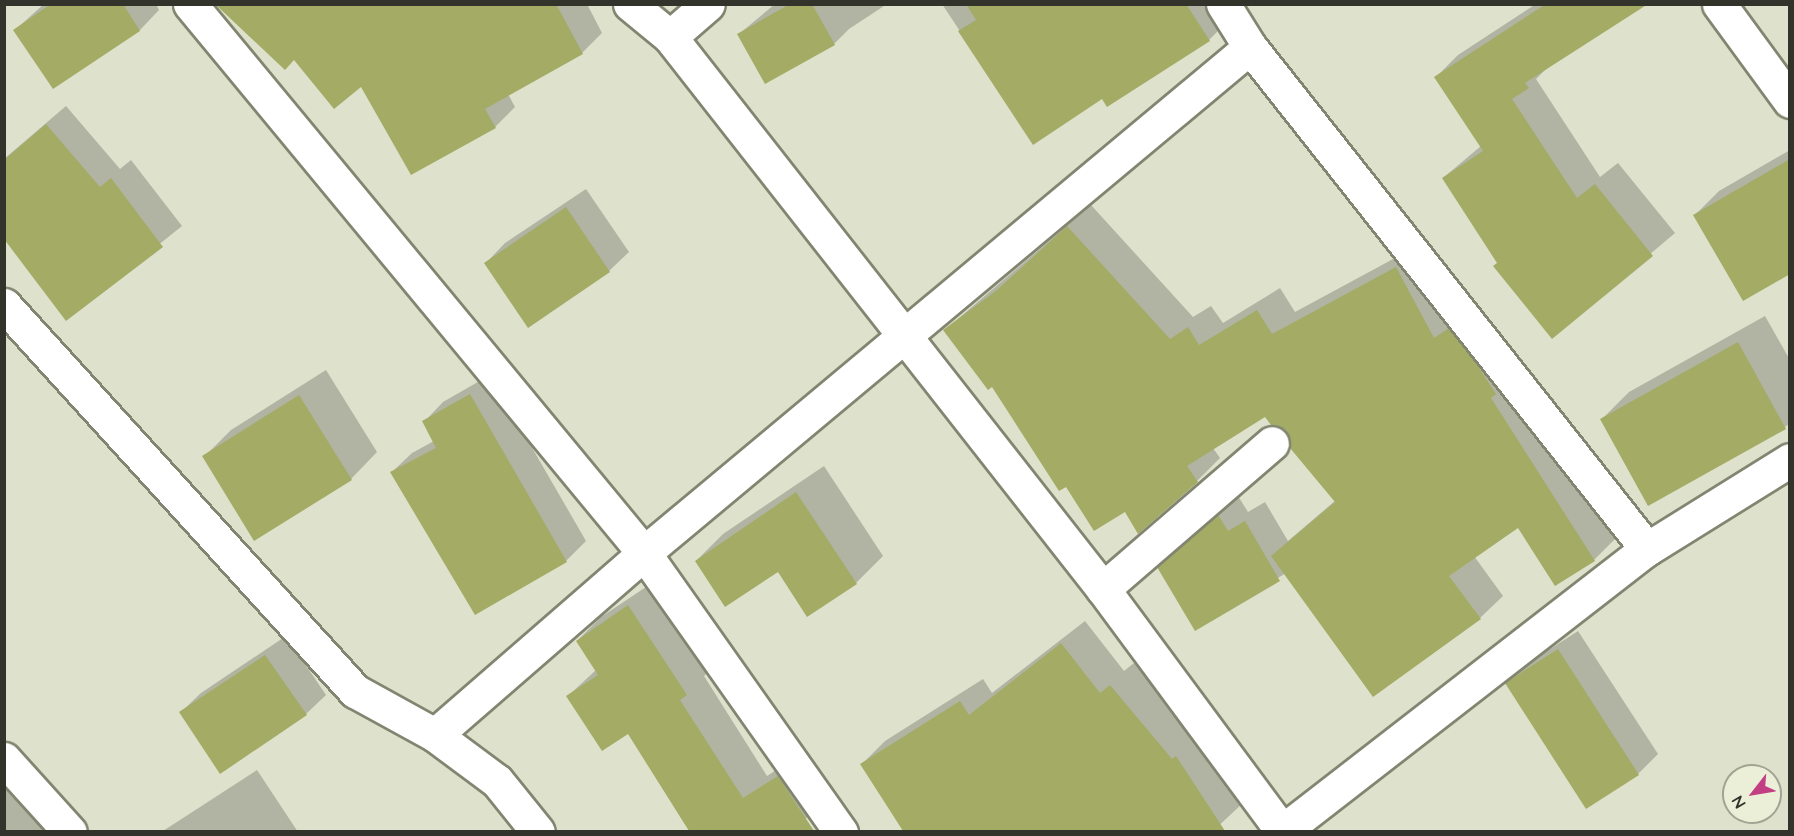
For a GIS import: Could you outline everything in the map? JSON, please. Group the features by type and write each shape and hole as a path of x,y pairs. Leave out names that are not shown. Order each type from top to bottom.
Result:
{"street":[{"path":"190,4 644,553 841,831"},
{"path":"630,4 670,36 1103,589 1283,831 1647,549 1790,460"},
{"path":"670,36 708,4"},
{"path":"1223,4 1250,47 1647,549"},
{"path":"1719,4 1790,101"},
{"path":"435,735 644,553 1250,47"},
{"path":"4,304 355,691 435,735 497,781 538,831"},
{"path":"1103,589 1272,443"},
{"path":"4,759 69,831"}],"building":[{"path":"51,4 123,4 140,31 53,89 13,30"},
{"path":"215,4 556,4 583,54 485,109 496,128 411,175 361,87 334,109 294,60 285,70"},
{"path":"790,4 812,4 835,45 765,84 737,34"},
{"path":"966,4 1186,4 1210,41 1107,107 1102,99 1033,145 958,31 976,20"},
{"path":"1546,4 1648,4 1525,83 1529,88 1512,99 1577,198 1595,184 1653,256 1552,339 1493,266 1497,263 1442,178 1483,151 1434,77"},
{"path":"46,124 100,187 111,178 163,247 66,321 4,239 4,160"},
{"path":"1790,159 1790,274 1743,301 1693,215"},
{"path":"566,207 610,272 528,328 484,263"},
{"path":"1067,226 1170,339 1188,327 1199,345 1257,310 1272,334 1396,267 1434,338 1449,328 1472,357 1496,394 1491,398 1595,561 1555,586 1518,528 1449,576 1481,619 1373,697 1271,556 1335,502 1290,448 1287,431 1279,426 1271,425 1265,417 1187,466 1198,482 1138,534 1125,512 1094,531 1066,487 1059,491 992,387 988,390 943,330 997,290"},
{"path":"1738,342 1786,429 1648,506 1600,419"},
{"path":"470,394 567,562 475,615 390,472 436,448 422,421"},
{"path":"299,395 352,480 254,541 202,456"},
{"path":"796,492 857,584 807,617 778,572 725,607 695,561"},
{"path":"1218,515 1228,531 1245,521 1280,581 1195,631 1157,567"},
{"path":"628,605 687,695 680,700 743,798 778,776 814,831 689,831 628,734 602,751 566,696 598,675 576,641"},
{"path":"1061,643 1100,693 1110,685 1172,759 1176,756 1225,831 903,831 860,764 960,701 969,715"},
{"path":"1558,649 1639,775 1586,809 1505,683"},
{"path":"265,655 307,715 220,774 179,712"}]}
